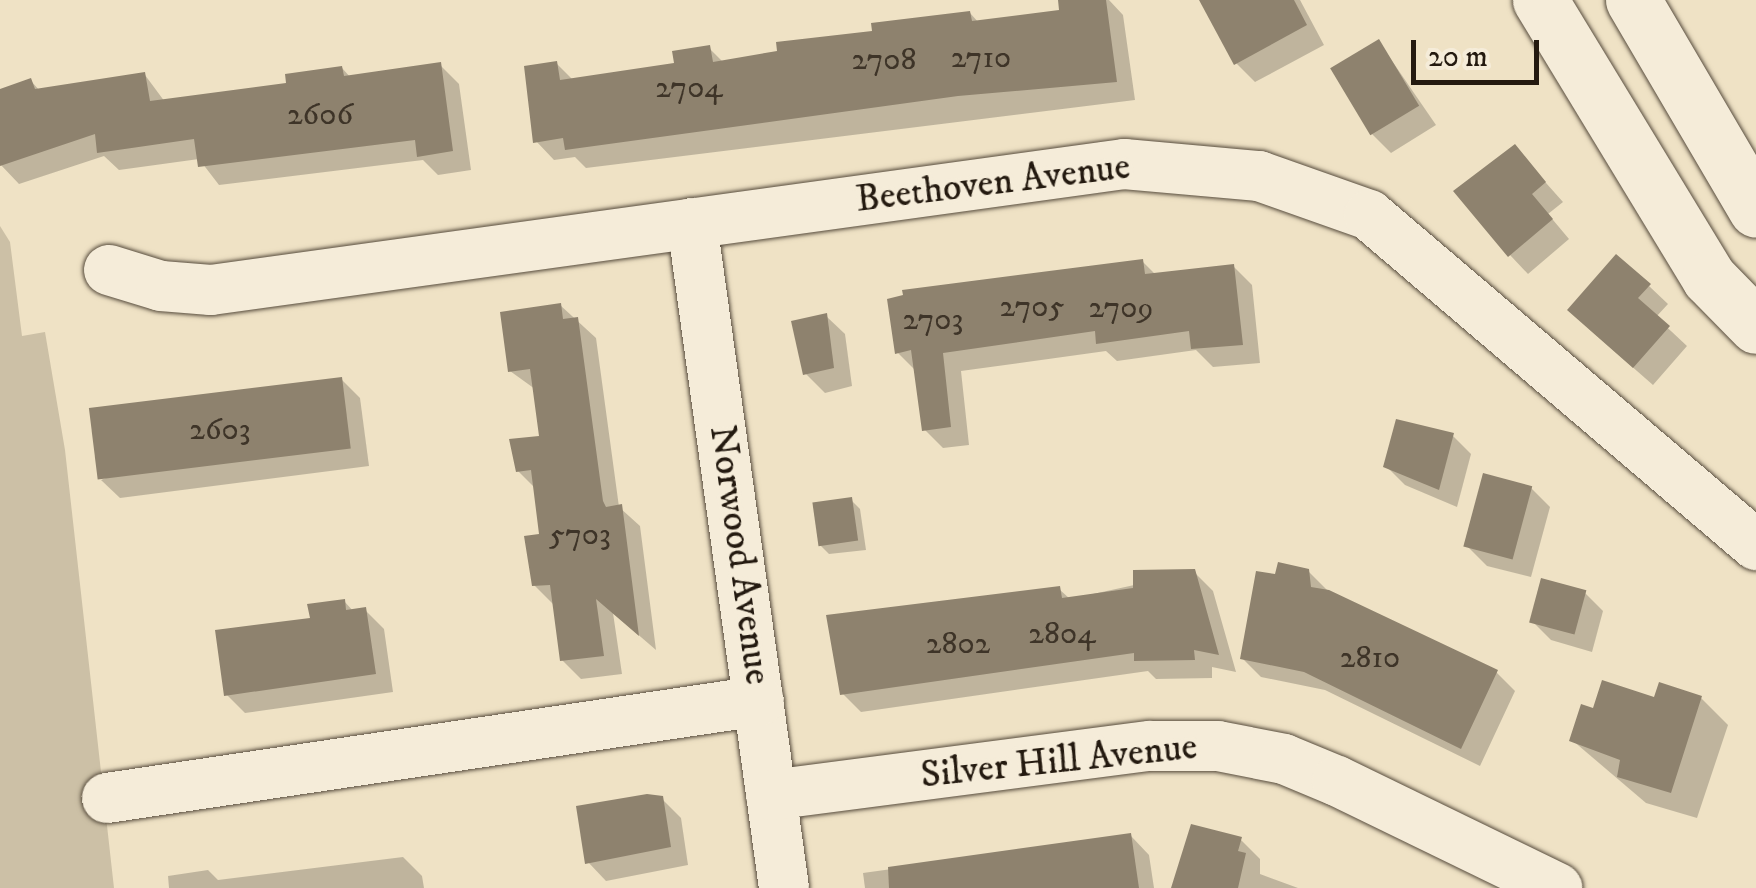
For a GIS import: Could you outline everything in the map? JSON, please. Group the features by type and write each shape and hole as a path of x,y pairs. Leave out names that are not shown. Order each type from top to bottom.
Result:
{"main road":[{"path":"1540,0 1709,278 1756,326"},
{"path":"1633,0 1756,210"}],"street":[{"name":"Beethoven Avenue","path":"109,270 161,286 211,290 1124,164 1196,166 1277,182 1368,215 1756,545"},
{"name":"Norwood Avenue","path":"692,223 784,888"},
{"path":"107,798 759,701"},
{"name":"Silver Hill Avenue","path":"772,795 1150,746 1218,746 1284,759 1337,780 1557,888"}],"shaded area":[{"path":"0,226 10,242 22,336 45,332 65,450 114,888 0,888"}],"building":[{"path":"1058,0 1106,0 1117,82 958,96 565,150 563,138 533,143 524,66 557,61 560,80 674,63 672,51 710,45 713,62 777,51 776,42 872,31 871,23 970,11 972,21 1059,10"},
{"path":"1199,0 1294,0 1307,25 1234,65"},
{"path":"1379,39 1419,106 1370,135 1330,68"},
{"path":"441,62 453,151 417,157 415,140 198,167 194,139 97,153 95,134 0,166 0,89 31,78 35,89 145,72 150,101 286,83 285,74 342,66 344,76"},
{"path":"1515,144 1546,182 1532,194 1553,219 1508,257 1453,191"},
{"path":"1616,254 1651,284 1638,298 1670,326 1633,368 1567,310"},
{"path":"1143,259 1145,274 1234,264 1243,345 1191,349 1189,331 1096,344 1095,331 943,353 951,427 922,431 911,350 895,354 887,299 903,295 902,290"},
{"path":"561,303 563,319 578,317 603,501 606,507 622,504 639,636 596,599 604,656 560,661 550,585 532,586 524,536 539,534 531,470 516,472 509,439 539,436 530,369 508,372 500,312"},
{"path":"827,313 834,368 803,375 791,321"},
{"path":"342,377 351,448 98,480 89,408"},
{"path":"1396,419 1454,433 1439,490 1383,467"},
{"path":"1483,473 1532,486 1513,560 1463,546"},
{"path":"852,497 858,541 819,546 812,503"},
{"path":"1278,562 1309,569 1311,587 1329,590 1498,670 1461,749 1304,672 1240,659 1256,571 1275,574"},
{"path":"1195,569 1219,655 1194,650 1195,660 1134,661 1134,653 840,695 826,615 1060,586 1062,598 1133,588 1133,570"},
{"path":"1541,578 1586,590 1574,635 1529,622"},
{"path":"345,599 346,610 366,607 376,674 224,696 215,630 310,618 307,604"},
{"path":"1602,680 1654,697 1659,682 1702,696 1671,793 1617,777 1620,760 1569,741 1581,704 1593,708"},
{"path":"647,794 663,796 671,847 585,864 576,806"},
{"path":"1191,824 1242,837 1238,851 1246,853 1238,888 1171,888"},
{"path":"1131,833 1139,888 889,888 888,867"}]}
